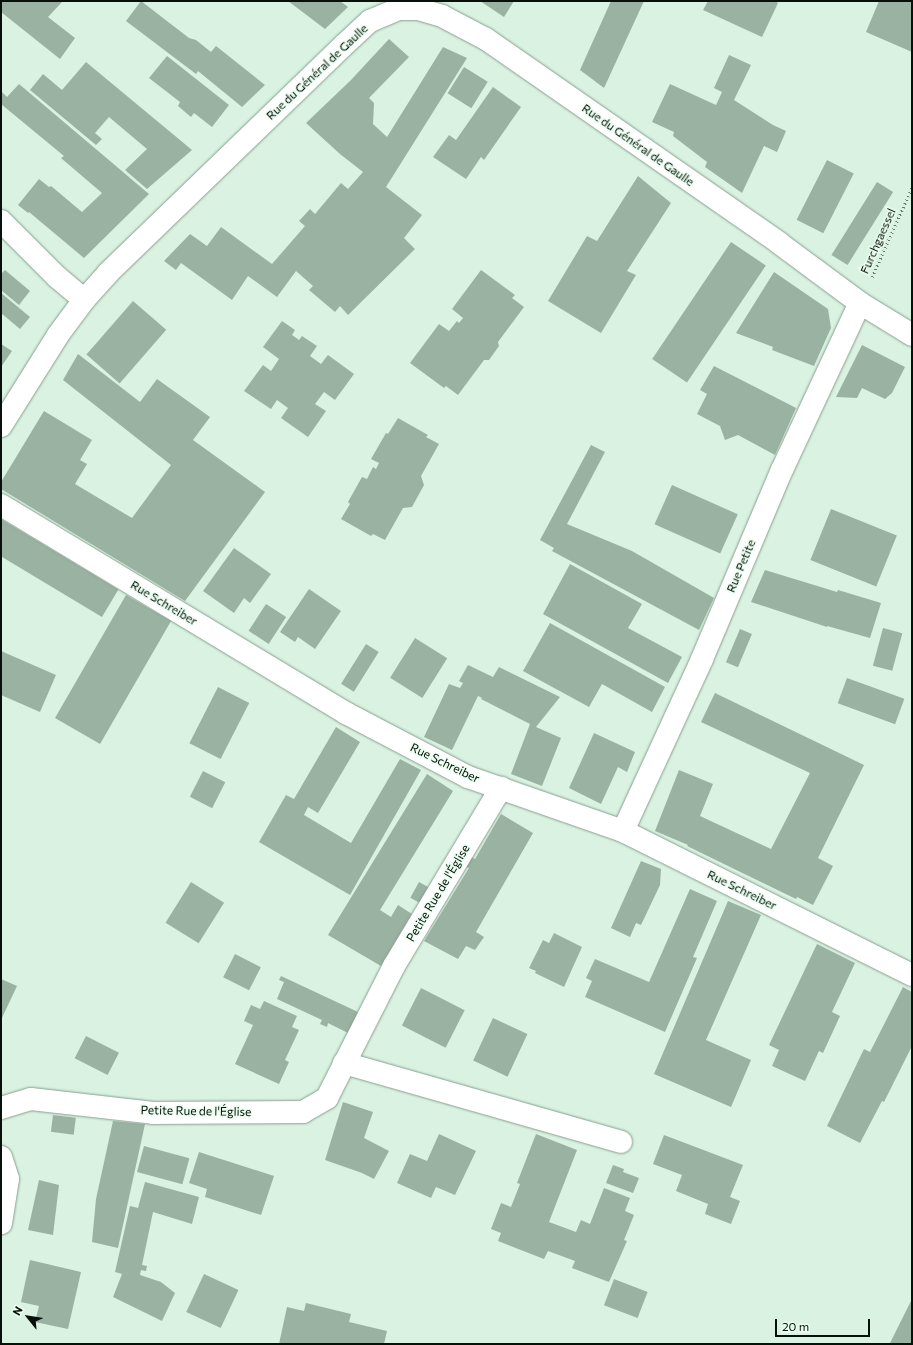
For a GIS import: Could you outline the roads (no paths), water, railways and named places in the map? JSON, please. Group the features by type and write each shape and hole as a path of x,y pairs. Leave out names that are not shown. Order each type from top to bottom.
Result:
{"street":[{"name":"Rue du Général de Gaulle","path":"1,426 58,335 84,300 108,273 370,21 398,9 418,9 442,16 486,40 779,243 860,302 912,335"},
{"path":"1,221 57,277 84,300"},
{"name":"Rue Petite","path":"623,831 702,658 782,470 860,302"},
{"name":"Rue Schreiber","path":"1,505 346,713 468,777 623,831 912,975"},
{"name":"Petite Rue de l'Église","path":"1,1108 32,1099 153,1113 303,1112 327,1098 394,966 501,788"},
{"path":"344,1063 621,1142"},
{"path":"1,1157 8,1179 1,1223"}]}
